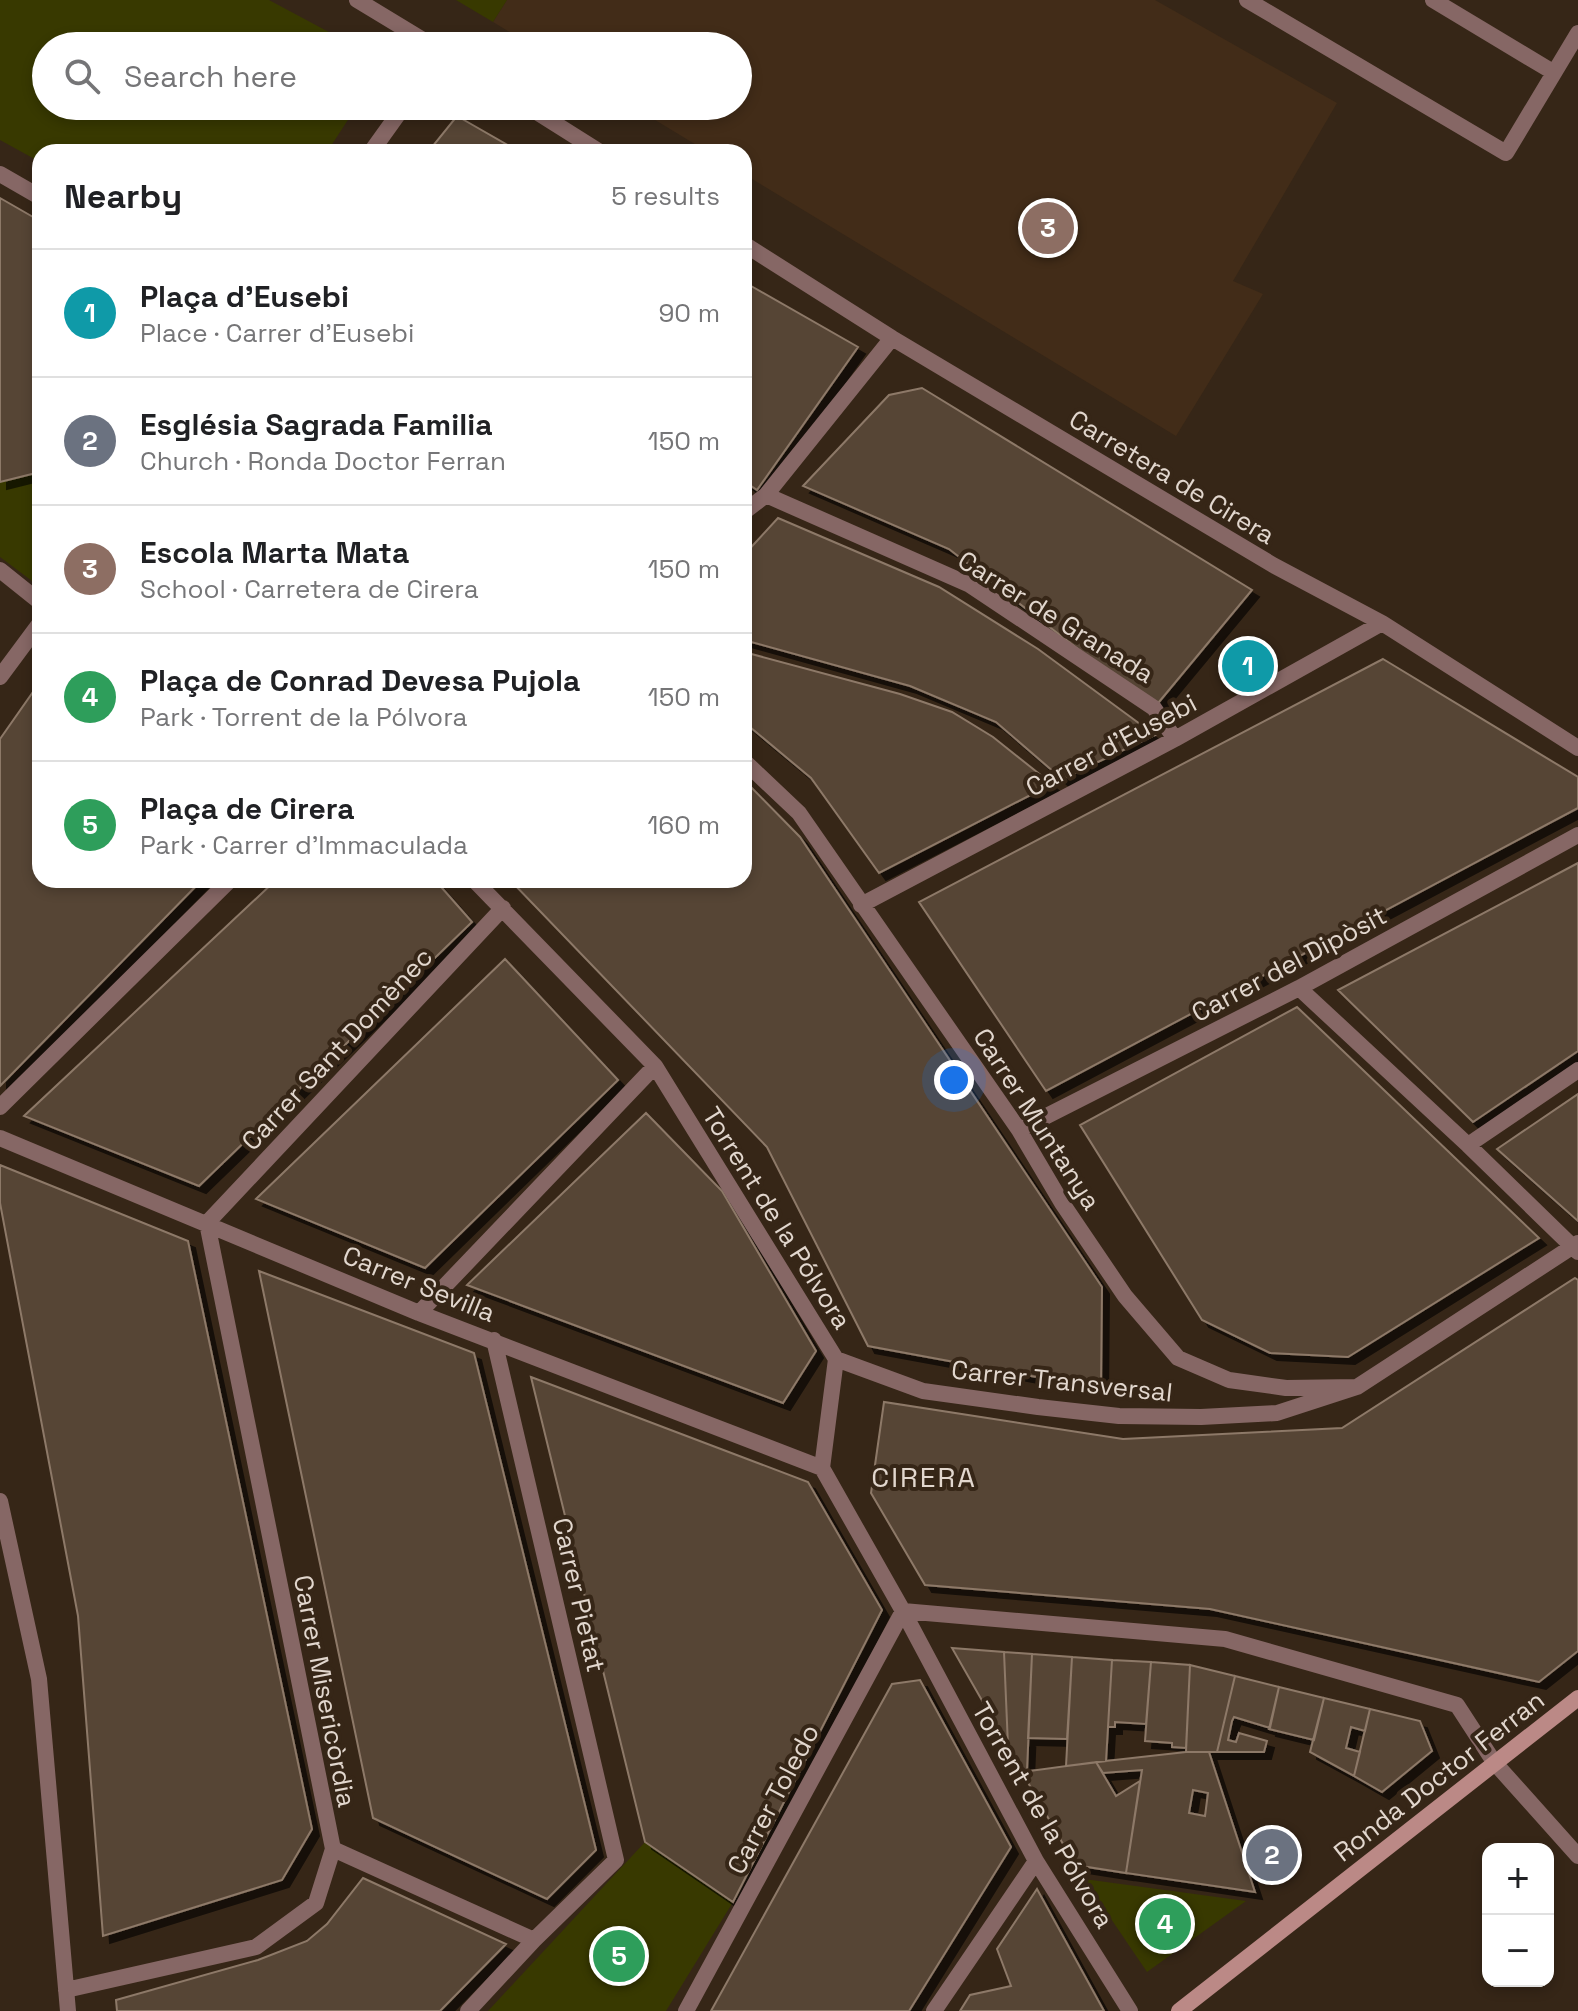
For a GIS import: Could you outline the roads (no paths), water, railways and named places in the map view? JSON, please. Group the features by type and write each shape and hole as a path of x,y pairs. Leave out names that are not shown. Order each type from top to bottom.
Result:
{"street":[{"path":"357,0 410,32"},
{"path":"1247,0 1506,153 1578,33"},
{"path":"1433,0 1553,72"},
{"path":"377,144 394,120"},
{"path":"549,120 587,144"},
{"path":"0,174 32,192"},
{"name":"Carretera de Cirera","path":"752,249 892,338 1273,565 1382,623 1578,748"},
{"path":"752,505 766,495 892,338"},
{"name":"Carrer de Granada","path":"766,495 970,585 1154,708 1175,739"},
{"path":"0,570 32,596"},
{"name":"Carrer d'Eusebi","path":"861,905 1175,739 1382,623"},
{"path":"0,677 32,634"},
{"name":"Carrer Muntanya","path":"752,769 799,813 1019,1130 1062,1203 1125,1296 1178,1358 1229,1380 1286,1388 1357,1387"},
{"name":"Carrer del Dipòsit","path":"1019,1130 1299,988 1578,835"},
{"path":"0,1107 222,888"},
{"name":"Torrent de la Pólvora","path":"482,888 655,1066 836,1359 822,1468 903,1611 1036,1861 1130,2011"},
{"name":"Carrer Sant Domènec","path":"207,1223 503,908"},
{"path":"1299,988 1576,1248"},
{"path":"419,1313 655,1066"},
{"path":"1468,1145 1578,1070"},
{"name":"Carrer Sevilla","path":"0,1138 419,1313 822,1468"},
{"name":"Carrer Misericòrdia","path":"66,1990 256,1947 316,1903 333,1849 207,1223"},
{"name":"Carrer Transversal","path":"836,1359 923,1391 1119,1416 1201,1417 1277,1413 1357,1387 1576,1248"},
{"name":"Carrer Pietat","path":"494,1340 616,1860 534,1940"},
{"path":"0,1501 39,1679 68,2011"},
{"path":"903,1611 1225,1639 1457,1705 1494,1762 1578,1856"},
{"name":"Carrer Toledo","path":"686,2011 903,1611"},
{"name":"Ronda Doctor Ferran","path":"1179,2011 1578,1698"},
{"path":"333,1849 534,1940 468,2011"},
{"path":"934,2011 1036,1861"}],"place":[{"name":"Escola Marta Mata","path":"1048,228"},
{"name":"Plaça d'Eusebi","path":"1248,666"},
{"name":"Església Sagrada Familia","path":"1272,1855"},
{"name":"Plaça de Conrad Devesa Pujola","path":"1165,1924"},
{"name":"Plaça de Cirera","path":"619,1956"}],"district":[{"name":"CIRERA","path":"924,1477"}]}
